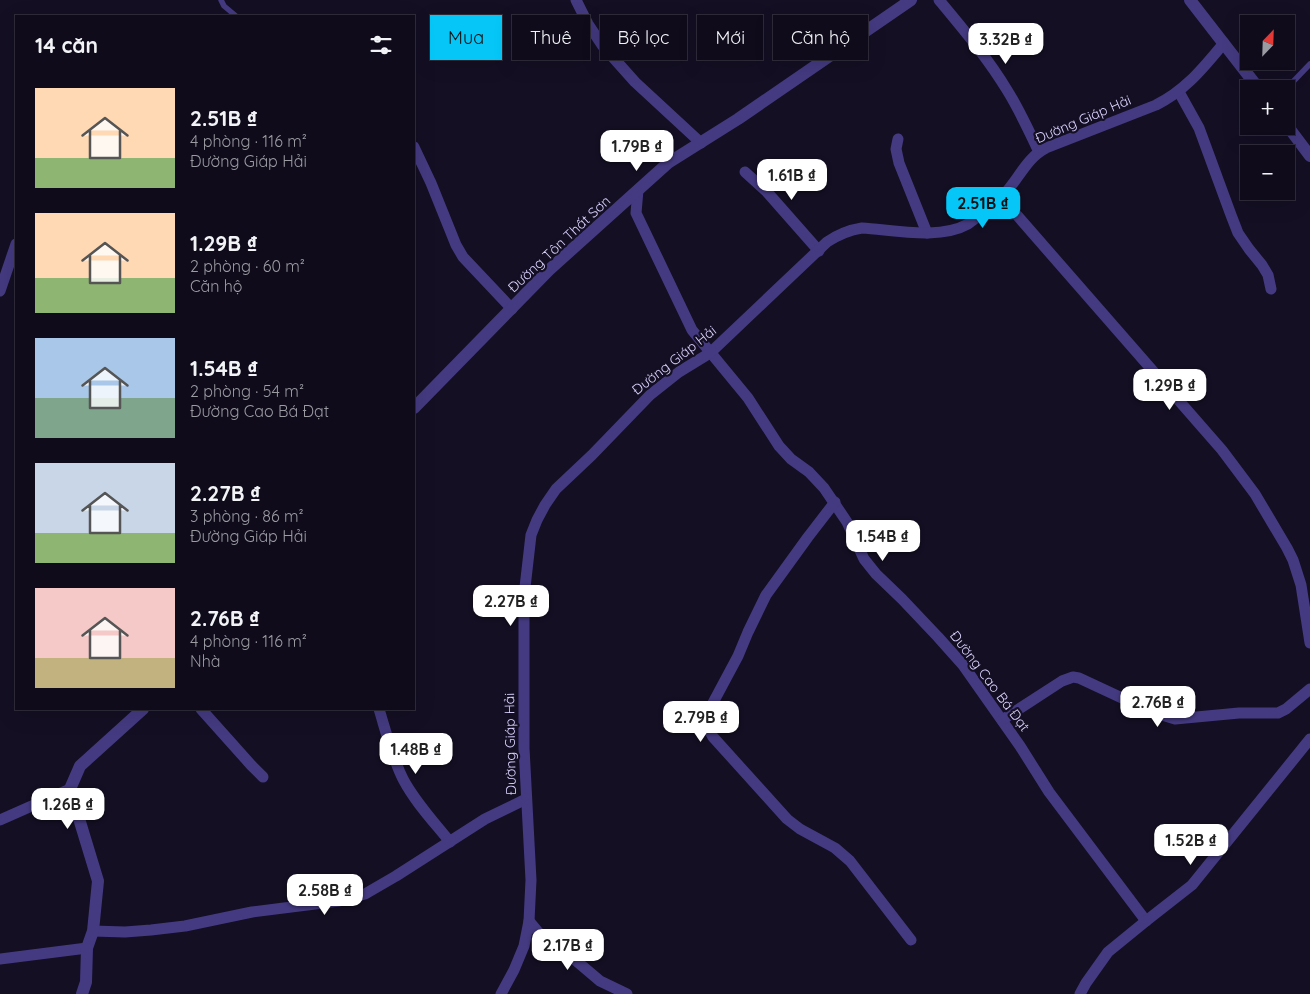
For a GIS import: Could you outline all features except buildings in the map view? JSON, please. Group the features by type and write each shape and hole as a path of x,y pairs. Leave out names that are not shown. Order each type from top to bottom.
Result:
{"street":[{"path":"576,0 588,24 602,45 635,82 701,143"},
{"path":"939,0 967,33 994,70 1024,121 1038,152"},
{"path":"1190,0 1252,80"},
{"name":"Đường Tôn Thất Sơn","path":"415,407 549,270 668,163 738,119 904,2"},
{"name":"Đường Giáp Hải","path":"502,994 524,946 529,921 531,880 524,748 524,596 531,535 545,505 556,489 650,395 679,372 710,353 827,242 836,236 862,228 927,233 948,232 962,228 1009,189 1038,152 1170,98 1179,92 1200,71 1224,43"},
{"path":"1179,92 1199,128 1238,233 1268,275 1271,290"},
{"path":"1294,135 1310,156"},
{"path":"898,139 896,149 899,164 927,233"},
{"path":"415,150 463,257 512,309"},
{"path":"745,172 766,192 818,251"},
{"name":"Đường Cao Bá Đạt","path":"638,190 636,213 692,330 748,398 778,446 819,482 835,502 847,522 864,560 963,665 1020,746 1049,792 1146,921"},
{"path":"1001,197 1222,450 1255,494 1287,548 1295,566 1301,585 1310,643"},
{"path":"0,291 15,247"},
{"path":"835,502 766,595 738,656 709,709 706,720 707,726 713,737 787,819 800,829 835,848 850,861 911,940"},
{"path":"1002,720 1062,680 1073,677 1085,680 1152,712 1175,719 1239,713 1278,713 1286,709 1310,689"},
{"path":"82,994 86,982 87,948 93,931 98,881 70,789 80,766 142,710"},
{"path":"202,710 263,777"},
{"path":"379,710 394,758 403,779 450,842"},
{"path":"1080,994 1108,952 1192,886 1310,739"},
{"path":"0,820 70,789"},
{"path":"93,931 125,932 185,926 227,916 339,901 354,897 372,890 485,819 526,799"},
{"path":"529,921 554,946 567,953 600,981 627,994"},
{"path":"0,959 87,948"}],"lane":[{"path":"221,0 224,6 235,15"},
{"path":"1295,80 1310,64"}]}
